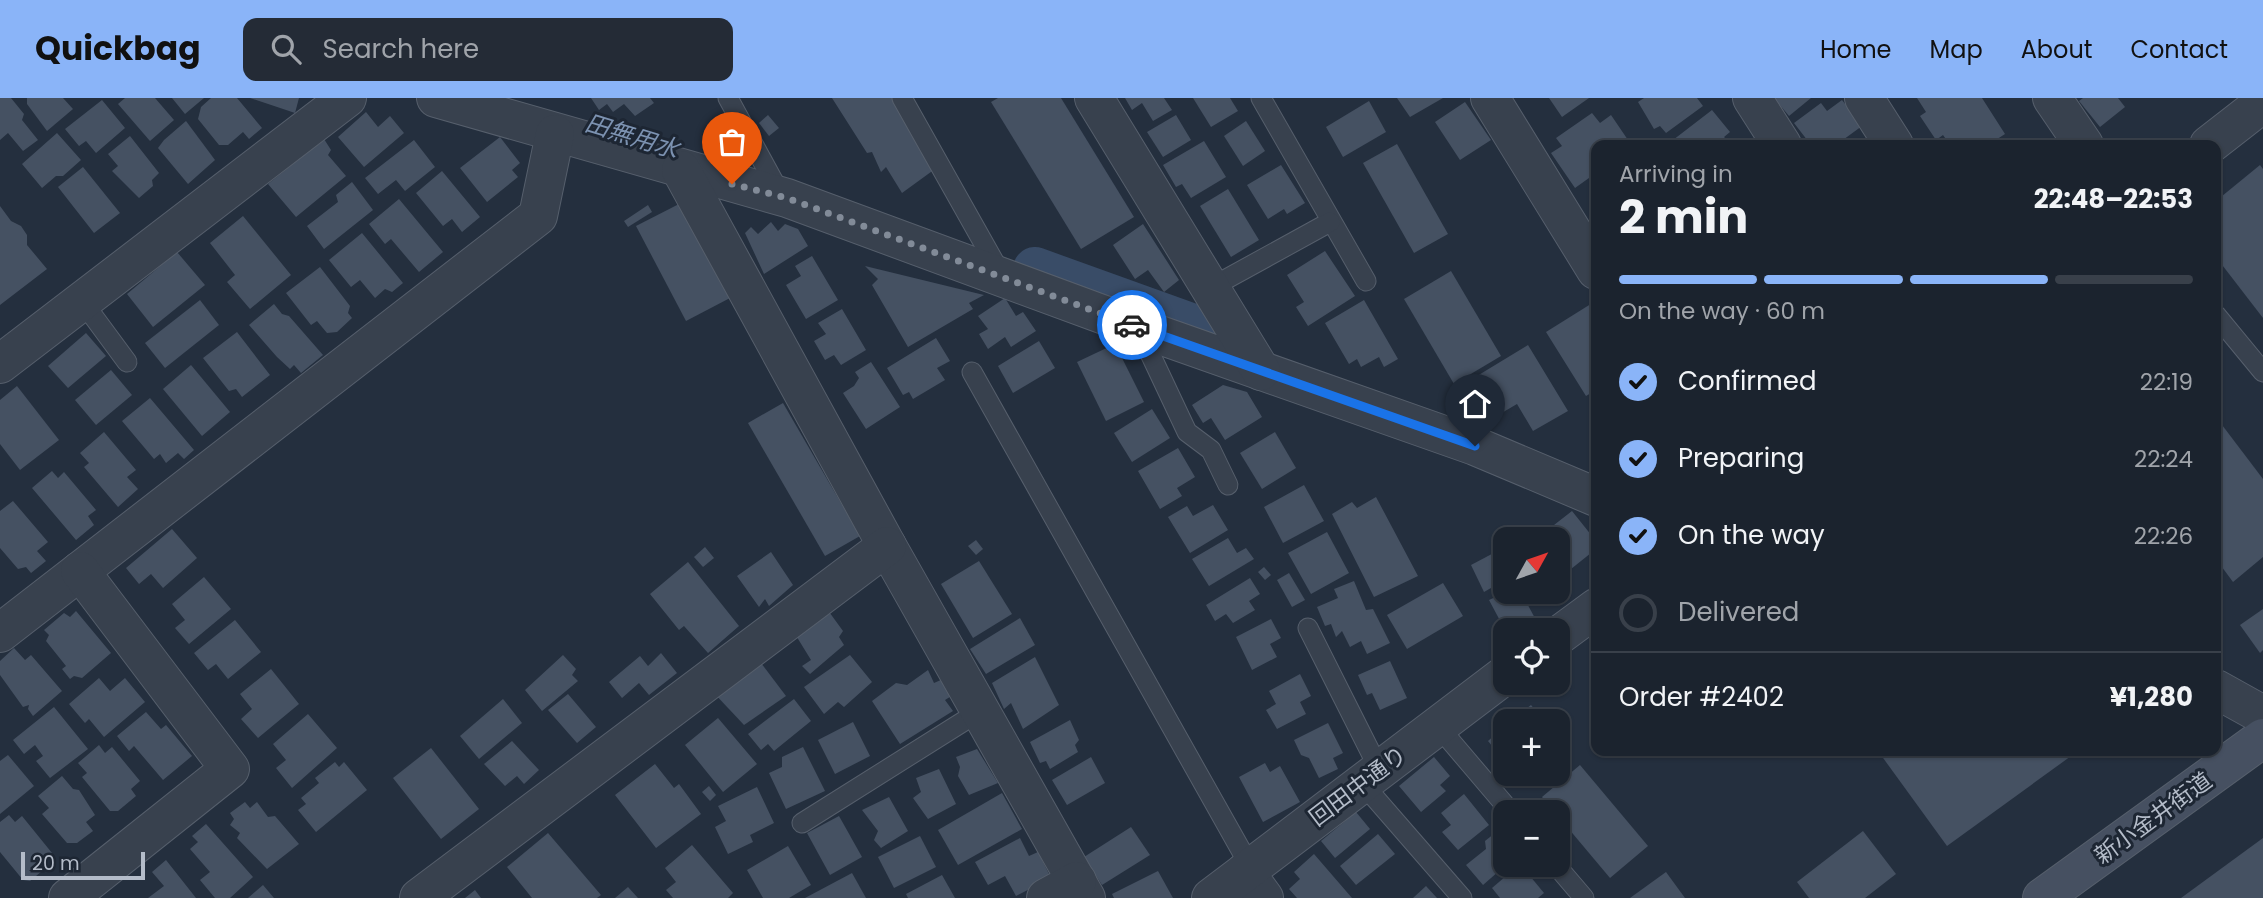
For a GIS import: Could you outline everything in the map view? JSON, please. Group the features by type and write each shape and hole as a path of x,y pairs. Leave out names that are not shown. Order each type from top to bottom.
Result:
{"main road":[{"name":"新小金井街道","path":"2042,898 2263,738"}],"street":[{"path":"0,364 348,98"},
{"path":"436,98 681,170 777,188 1137,327 1475,446 1591,495"},
{"path":"1094,98 1261,371"},
{"path":"1490,98 1591,262"},
{"path":"1752,98 1779,140"},
{"path":"1864,98 1891,140"},
{"path":"2052,98 2081,140"},
{"path":"2215,140 2263,103"},
{"path":"0,633 538,216 555,134"},
{"path":"681,170 980,711 1070,892"},
{"path":"419,898 887,546"},
{"path":"68,898 230,769 80,570"},
{"path":"1570,627 1591,612"},
{"name":"回田中通り","path":"1211,898 1253,879 1371,776 1493,684"},
{"path":"2221,692 2263,715"}],"lane":[{"path":"728,98 777,188"},
{"path":"902,98 1003,277"},
{"path":"1261,98 1366,281"},
{"path":"1210,288 1330,222"},
{"path":"82,302 127,362"},
{"path":"2221,321 2263,372"},
{"path":"1137,327 1187,432 1211,450 1228,485"},
{"path":"972,372 1253,879"},
{"path":"1307,628 1371,776 1462,898"},
{"path":"802,823 980,711"},
{"path":"1437,725 1501,800"},
{"path":"1566,877 1584,898"}],"building":[{"path":"0,98 11,98 24,114 22,120 38,140 23,151 8,133 0,140"},
{"path":"27,98 63,98 73,109 47,131 27,104"},
{"path":"125,98 155,98 174,120 150,141 118,104"},
{"path":"172,98 204,98 185,114"},
{"path":"211,98 237,98 262,128 249,139 243,132 228,145 219,145 198,119 201,107"},
{"path":"250,98 299,98 295,113"},
{"path":"591,98 650,98 654,103 635,116 624,104 613,112 607,104 599,110"},
{"path":"832,98 892,98 935,169 902,193 886,167 881,172 872,152 867,153"},
{"path":"998,98 1061,98 1134,217 1081,249 991,102"},
{"path":"1125,98 1164,98 1172,110 1153,121 1142,103 1132,110"},
{"path":"1193,98 1230,98 1238,111 1211,127"},
{"path":"1397,98 1443,98 1410,117"},
{"path":"1549,98 1589,98 1562,117"},
{"path":"1644,98 1697,98 1703,106 1666,133 1660,126 1654,129 1638,102"},
{"path":"1774,98 1811,98 1789,116"},
{"path":"1917,98 1982,98 2005,134 1996,140 1946,140 1943,135 1936,140 1920,116 1926,112"},
{"path":"2083,98 2118,98 2125,107 2100,127 2079,101"},
{"path":"102,100 125,128 96,153 86,141 79,146 65,129"},
{"path":"1842,100 1862,126 1843,140 1807,140 1794,123 1821,103 1827,111"},
{"path":"1369,101 1386,132 1343,157 1326,127"},
{"path":"1465,102 1491,140 1460,160 1435,122"},
{"path":"1712,110 1730,132 1724,137 1727,140 1673,140"},
{"path":"366,112 378,127 390,116 404,133 364,167 338,137"},
{"path":"1592,113 1600,123 1611,115 1628,140 1591,140 1591,177 1575,188 1551,153 1562,146 1556,138"},
{"path":"768,115 779,128 769,136 759,123"},
{"path":"1176,115 1191,140 1163,157 1147,132"},
{"path":"186,121 215,160 188,184 158,148"},
{"path":"1246,121 1265,151 1243,166 1224,136"},
{"path":"57,133 81,160 63,176 56,176 42,188 22,164"},
{"path":"130,136 159,173 152,180 153,186 139,198 112,171 118,166 108,154"},
{"path":"500,137 520,163 512,170 518,177 487,202 460,168"},
{"path":"324,139 331,150 328,155 346,176 296,217 268,184"},
{"path":"414,140 435,167 405,191 396,180 378,194 365,178"},
{"path":"1204,141 1226,177 1191,198 1182,184 1176,187 1163,165"},
{"path":"1397,144 1448,234 1414,253 1363,163"},
{"path":"1281,165 1305,203 1287,214 1284,209 1268,219 1247,185"},
{"path":"2260,165 2263,169 2263,318 2221,263 2221,197"},
{"path":"83,167 120,213 94,233 58,187"},
{"path":"442,171 480,217 462,232 452,219 443,226 416,193"},
{"path":"352,182 373,210 324,249 307,226 338,202 336,195"},
{"path":"1228,189 1259,240 1231,257 1200,206"},
{"path":"399,199 443,252 419,272 391,239 385,244 369,224"},
{"path":"679,204 730,298 686,321 636,226"},
{"path":"648,205 652,212 628,227 624,221"},
{"path":"0,206 11,221 21,226 27,235 27,245 47,269 0,305"},
{"path":"243,216 291,275 250,309 227,282 235,275 210,243"},
{"path":"771,222 778,231 785,224 798,229 808,246 764,274 745,233 751,227 758,234"},
{"path":"1143,224 1179,280 1164,292 1148,270 1135,279 1113,245"},
{"path":"362,233 403,283 392,292 385,289 375,298 360,280 351,287 329,260"},
{"path":"1325,251 1355,296 1308,326 1296,307 1304,302 1287,275"},
{"path":"177,252 205,285 153,327 127,294"},
{"path":"812,256 838,300 806,319 786,285 801,276 795,266"},
{"path":"865,266 984,295 969,303 973,309 908,347 872,285 878,279"},
{"path":"320,267 350,306 348,313 352,318 337,332 327,333 317,321 311,325 286,293"},
{"path":"1451,271 1501,356 1454,384 1404,299"},
{"path":"1005,298 1016,316 1023,312 1036,331 1011,347 1005,337 988,349 979,334 988,329 978,316"},
{"path":"200,300 219,325 165,368 145,343"},
{"path":"1364,300 1398,359 1384,367 1379,357 1361,367 1357,359 1349,364 1325,323"},
{"path":"274,304 282,314 289,316 323,355 301,373 294,365 290,369 277,357 249,325"},
{"path":"1591,304 1591,393 1586,396 1546,332"},
{"path":"842,309 866,350 841,365 834,355 825,360 814,341 826,334 818,323"},
{"path":"237,332 270,375 242,397 236,389 229,391 203,358"},
{"path":"86,333 106,356 68,388 48,366"},
{"path":"936,338 950,361 937,368 945,380 913,399 909,392 903,395 887,368"},
{"path":"1039,341 1055,368 1013,393 998,366"},
{"path":"1115,344 1144,402 1106,421 1077,362"},
{"path":"1528,345 1568,411 1533,431 1517,404 1500,414 1477,376"},
{"path":"871,362 900,407 866,429 843,393 854,386 859,378 855,372"},
{"path":"191,365 230,412 202,436 163,389"},
{"path":"111,370 132,395 96,425 75,400"},
{"path":"1223,385 1247,392 1262,417 1225,440 1211,418 1203,423 1192,405"},
{"path":"17,386 59,440 20,470 0,444 0,400"},
{"path":"150,398 194,450 184,459 178,453 166,463 160,454 154,459 122,421"},
{"path":"783,403 860,536 825,556 748,423"},
{"path":"1152,409 1170,438 1132,462 1114,433"},
{"path":"2221,424 2263,479 2263,557 2233,582 2221,566"},
{"path":"104,432 136,470 127,477 138,489 118,507 84,467 89,463 80,453"},
{"path":"1275,432 1296,468 1262,489 1240,453"},
{"path":"1178,448 1195,477 1177,488 1182,496 1160,509 1138,471"},
{"path":"52,471 58,478 64,472 96,510 88,516 94,525 76,540 32,488"},
{"path":"1304,485 1324,521 1283,543 1264,507"},
{"path":"1376,497 1418,576 1374,597 1332,514 1352,502 1357,508"},
{"path":"13,501 48,542 37,551 46,561 31,573 26,567 18,569 0,548 0,511"},
{"path":"1213,505 1228,530 1190,553 1168,517 1187,506 1193,516"},
{"path":"1572,511 1591,535 1591,553 1570,570 1570,527 1551,527"},
{"path":"172,529 197,558 163,588 151,574 139,584 126,568"},
{"path":"1327,532 1349,573 1311,594 1288,553"},
{"path":"1228,538 1237,553 1246,548 1254,559 1209,586 1192,559"},
{"path":"976,540 983,549 976,555 968,546"},
{"path":"705,547 714,558 703,567 694,557"},
{"path":"771,552 793,585 769,606 765,599 759,607 737,576"},
{"path":"1493,553 1493,587 1484,592 1471,565"},
{"path":"979,561 1012,614 973,638 941,584"},
{"path":"688,562 739,626 708,653 684,626 679,630 650,594"},
{"path":"1264,567 1271,575 1265,580 1258,572"},
{"path":"1289,573 1305,600 1292,607 1277,580"},
{"path":"204,577 231,609 189,644 175,628 185,620 172,604"},
{"path":"1250,578 1260,594 1249,601 1255,610 1233,623 1226,614 1215,621 1206,605"},
{"path":"1354,581 1366,610 1373,609 1390,643 1367,654 1361,641 1350,647 1342,631 1336,637 1331,624 1325,626 1317,607 1338,598 1334,589"},
{"path":"1443,583 1463,616 1407,649 1387,615"},
{"path":"1493,598 1493,604 1527,604 1535,618 1499,618 1489,600"},
{"path":"827,609 843,631 839,637 844,645 810,674 802,666 811,660 795,634"},
{"path":"2263,609 2263,650 2260,653 2240,625"},
{"path":"76,611 111,653 82,678 74,676 70,679 62,669 66,666 46,641 49,635 44,630 64,613 70,617"},
{"path":"1020,618 1035,645 986,674 970,649"},
{"path":"1271,619 1281,638 1270,644 1277,657 1252,670 1236,637"},
{"path":"235,620 261,652 228,679 216,664 208,670 194,653"},
{"path":"14,648 25,660 31,655 62,691 33,716 28,709 29,705 23,707 0,675 0,661"},
{"path":"661,653 677,673 649,695 639,683 622,698 609,682 640,656 648,666"},
{"path":"563,655 576,669 572,675 578,681 542,711 525,690"},
{"path":"850,655 872,682 844,707 838,702 824,714 804,687"},
{"path":"1035,657 1059,705 1023,729 1011,703 1004,709 992,683"},
{"path":"1390,661 1407,698 1380,710 1372,693 1367,695 1358,675"},
{"path":"761,663 786,696 744,725 713,692"},
{"path":"271,669 299,704 258,738 241,719 252,709 240,694"},
{"path":"928,670 934,683 943,679 953,695 945,700 953,711 900,744 872,701 896,683 907,685"},
{"path":"1300,674 1311,696 1300,702 1306,714 1277,729 1266,710 1276,704 1269,691"},
{"path":"99,678 110,691 125,678 145,702 104,737 89,719 85,723 69,704"},
{"path":"568,694 596,727 577,743 548,710"},
{"path":"503,699 522,723 479,759 460,736"},
{"path":"794,699 811,721 774,751 768,744 761,750 748,734"},
{"path":"54,707 88,749 50,778 36,761 43,756 35,745 24,754 13,740"},
{"path":"146,712 161,729 166,725 192,756 163,780 134,746 129,751 117,736"},
{"path":"308,714 337,748 292,788 276,768 286,760 273,744"},
{"path":"718,718 757,764 723,792 685,745"},
{"path":"1070,720 1079,740 1075,745 1078,752 1050,769 1046,761 1040,763 1030,742"},
{"path":"853,722 870,756 835,774 818,740"},
{"path":"1328,723 1343,753 1333,758 1338,769 1319,778 1309,758 1301,755 1294,740"},
{"path":"512,741 539,770 524,784 517,776 505,786 484,764"},
{"path":"99,745 105,753 112,747 140,781 131,789 136,796 118,811 110,811 82,777 87,773 78,763"},
{"path":"803,747 825,791 786,809 769,773 782,767 782,757"},
{"path":"431,748 479,809 441,839 393,778"},
{"path":"977,749 998,783 969,795 958,776 960,767 956,757"},
{"path":"8,755 34,786 0,814 0,761"},
{"path":"1882,756 2071,756 1947,846"},
{"path":"1091,757 1105,783 1067,805 1052,780"},
{"path":"1434,757 1450,776 1440,785 1446,791 1421,812 1399,786"},
{"path":"335,762 339,767 344,762 367,790 316,832 298,810 306,804 301,798 319,783 315,778"},
{"path":"1265,763 1270,772 1280,766 1300,802 1263,822 1239,777"},
{"path":"655,764 674,788 679,784 701,814 656,848 615,795"},
{"path":"1580,765 1648,846 1610,878 1570,830 1570,800 1545,800 1542,797 1555,786 1570,786 1570,773"},
{"path":"939,769 956,804 928,819 913,798 921,792 916,778"},
{"path":"62,776 73,789 79,790 95,815 86,822 93,831 77,843 67,843 42,814 49,808 38,796"},
{"path":"709,786 716,795 710,801 702,792"},
{"path":"757,787 774,823 750,835 753,842 728,854 715,827 726,821 718,806"},
{"path":"1002,793 1022,829 958,865 938,830"},
{"path":"1464,794 1489,825 1458,850 1442,832 1451,825 1441,813"},
{"path":"889,797 908,831 881,848 874,840 878,831 862,810"},
{"path":"245,802 250,808 257,802 268,817 275,816 299,844 267,869 237,838 240,833 230,825 234,819 230,813"},
{"path":"1356,812 1370,829 1335,858 1321,841"},
{"path":"9,815 15,822 22,816 52,853 43,861 48,866 30,881 23,880 0,852 0,822"},
{"path":"839,816 862,857 830,875 807,833"},
{"path":"206,824 253,877 230,898 215,898 200,880 210,872 190,849 198,842 192,836"},
{"path":"1131,827 1150,855 1102,885 1084,857"},
{"path":"1863,831 1896,874 1865,898 1809,898 1797,882"},
{"path":"548,833 601,895 597,898 532,898 507,867"},
{"path":"1378,834 1395,854 1356,885 1340,866"},
{"path":"1493,835 1493,876 1483,885 1466,865 1486,849 1485,841"},
{"path":"920,836 936,867 894,888 878,857"},
{"path":"1020,838 1029,856 1038,852 1051,878 1016,896 1005,876 988,885 975,862"},
{"path":"2263,838 2263,898 2181,898"},
{"path":"692,845 733,893 728,898 673,898 666,890 676,882 665,868"},
{"path":"788,846 811,885 789,898 763,898 747,870"},
{"path":"1314,854 1352,898 1297,898 1289,889 1300,879 1294,872"},
{"path":"166,860 196,898 148,898 164,886 152,872"},
{"path":"1158,871 1173,898 1114,898 1112,894"},
{"path":"1666,872 1685,898 1630,898"},
{"path":"852,873 866,898 805,898"},
{"path":"942,875 955,898 908,898 906,894"},
{"path":"1505,877 1531,877 1544,893 1538,898 1500,898 1492,888"},
{"path":"263,885 274,898 248,898"},
{"path":"1426,886 1437,898 1413,898"},
{"path":"628,887 638,898 615,898"},
{"path":"475,890 481,898 465,898"}],"waterway":[{"name":"田無用水","path":"1035,269 1196,327"}],"way so far":[{"path":"732,184 787,198 1132,325"}],"route":[{"path":"1132,325 1475,446"}]}
